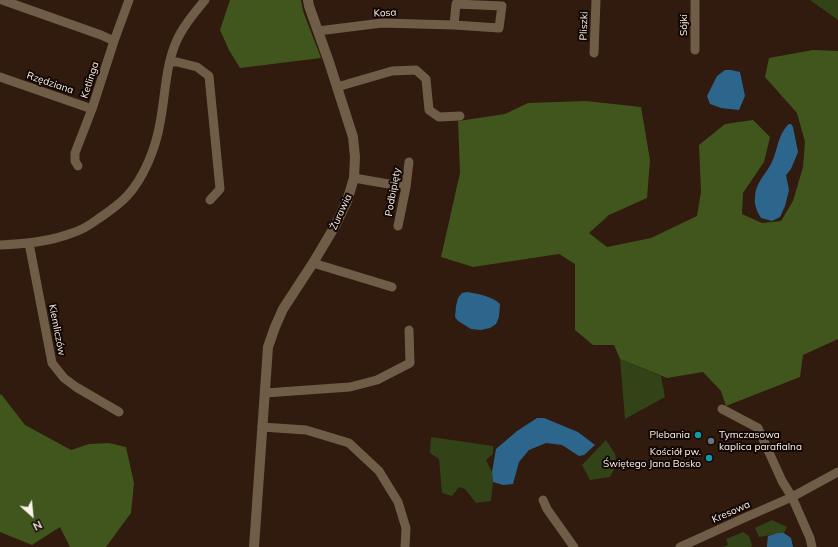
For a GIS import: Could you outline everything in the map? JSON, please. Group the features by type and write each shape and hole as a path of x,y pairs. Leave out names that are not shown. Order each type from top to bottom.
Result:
{"street":[{"path":"2,0 114,41"},
{"name":"Ketlinga","path":"78,166 75,161 75,153 92,109 129,0"},
{"path":"0,245 28,243 52,239 85,228 109,212 127,196 141,177 153,149 160,124 170,62 179,35 187,21 205,0"},
{"name":"Żurawia","path":"254,547 268,347 274,327 283,309 335,226 347,202 354,178 356,157 353,137 318,31 308,6 308,0"},
{"name":"Pliszki","path":"594,53 596,0"},
{"name":"Sójki","path":"695,0 695,50"},
{"name":"Kosa","path":"318,31 382,23 499,28 502,6 456,4 454,25"},
{"path":"170,62 177,62 197,67 208,76 220,189 210,200"},
{"path":"337,87 392,71 416,70 426,79 429,110 439,117 460,116"},
{"name":"Rzędziana","path":"0,77 92,109"},
{"name":"Podbipięty","path":"398,226 406,187 409,162"},
{"path":"354,178 406,187"},
{"name":"Kiemliczów","path":"28,243 52,363 64,378 76,387 119,412"},
{"path":"313,263 392,287"},
{"path":"265,393 350,387 377,380 410,363 409,330"},
{"path":"722,409 758,428 782,480 792,497 810,538 812,547"},
{"path":"262,427 306,430 349,443 379,471 398,502 406,528 405,547"},
{"name":"Kresowa","path":"680,547 792,497 838,472"},
{"path":"543,500 547,509 574,547"}],"green space":[{"path":"230,0 301,0 303,11 321,58 240,68 229,50 220,30"},
{"path":"810,0 838,0 838,20"},
{"path":"813,50 838,51 838,339 803,355 800,377 726,406 721,391 703,372 667,378 620,359 614,345 593,345 575,330 575,264 559,254 473,267 441,257 460,173 458,121 505,114 528,103 586,101 641,107 650,160 647,198 609,215 589,233 607,247 651,238 697,216 701,192 699,145 725,124 753,120 770,137 764,162 743,193 742,214 762,223 781,221 793,201 803,167 805,142 797,113 765,77 769,58"},
{"path":"620,359 661,376 665,397 625,419"},
{"path":"1,394 25,425 71,450 89,444 109,443 126,447 134,483 131,513 106,547 70,547 60,527 32,545 0,532"},
{"path":"431,437 493,446 493,454 486,460 492,472 493,482 491,501 476,503 465,489 459,487 452,496 442,493 439,459 430,453"},
{"path":"606,440 615,454 617,464 610,477 590,480 582,465"},
{"path":"772,520 787,527 784,533 759,537 755,528"},
{"path":"743,532 749,536 752,545 751,547 723,547 728,545 726,539"}],"water":[{"path":"725,70 740,72 745,96 739,110 721,108 710,104 707,96 717,76"},
{"path":"789,124 793,127 798,152 791,169 786,175 789,190 785,206 780,217 772,221 761,218 755,205 755,192 758,184 769,168 782,133"},
{"path":"467,292 489,297 500,304 499,317 496,324 490,328 481,330 471,329 458,321 455,317 458,298 462,293"},
{"path":"537,418 544,418 578,432 595,445 584,455 579,456 562,445 546,443 529,450 519,462 513,484 503,485 493,482 492,472 496,449 517,431"},
{"path":"784,533 791,538 793,547 767,547 768,536"}],"place":[{"name":"Plebania","path":"698,435"},
{"name":"Tymczasowa kaplica parafialna","path":"711,441"},
{"name":"Kościół pw. Świętego Jana Bosko","path":"709,458"}]}
